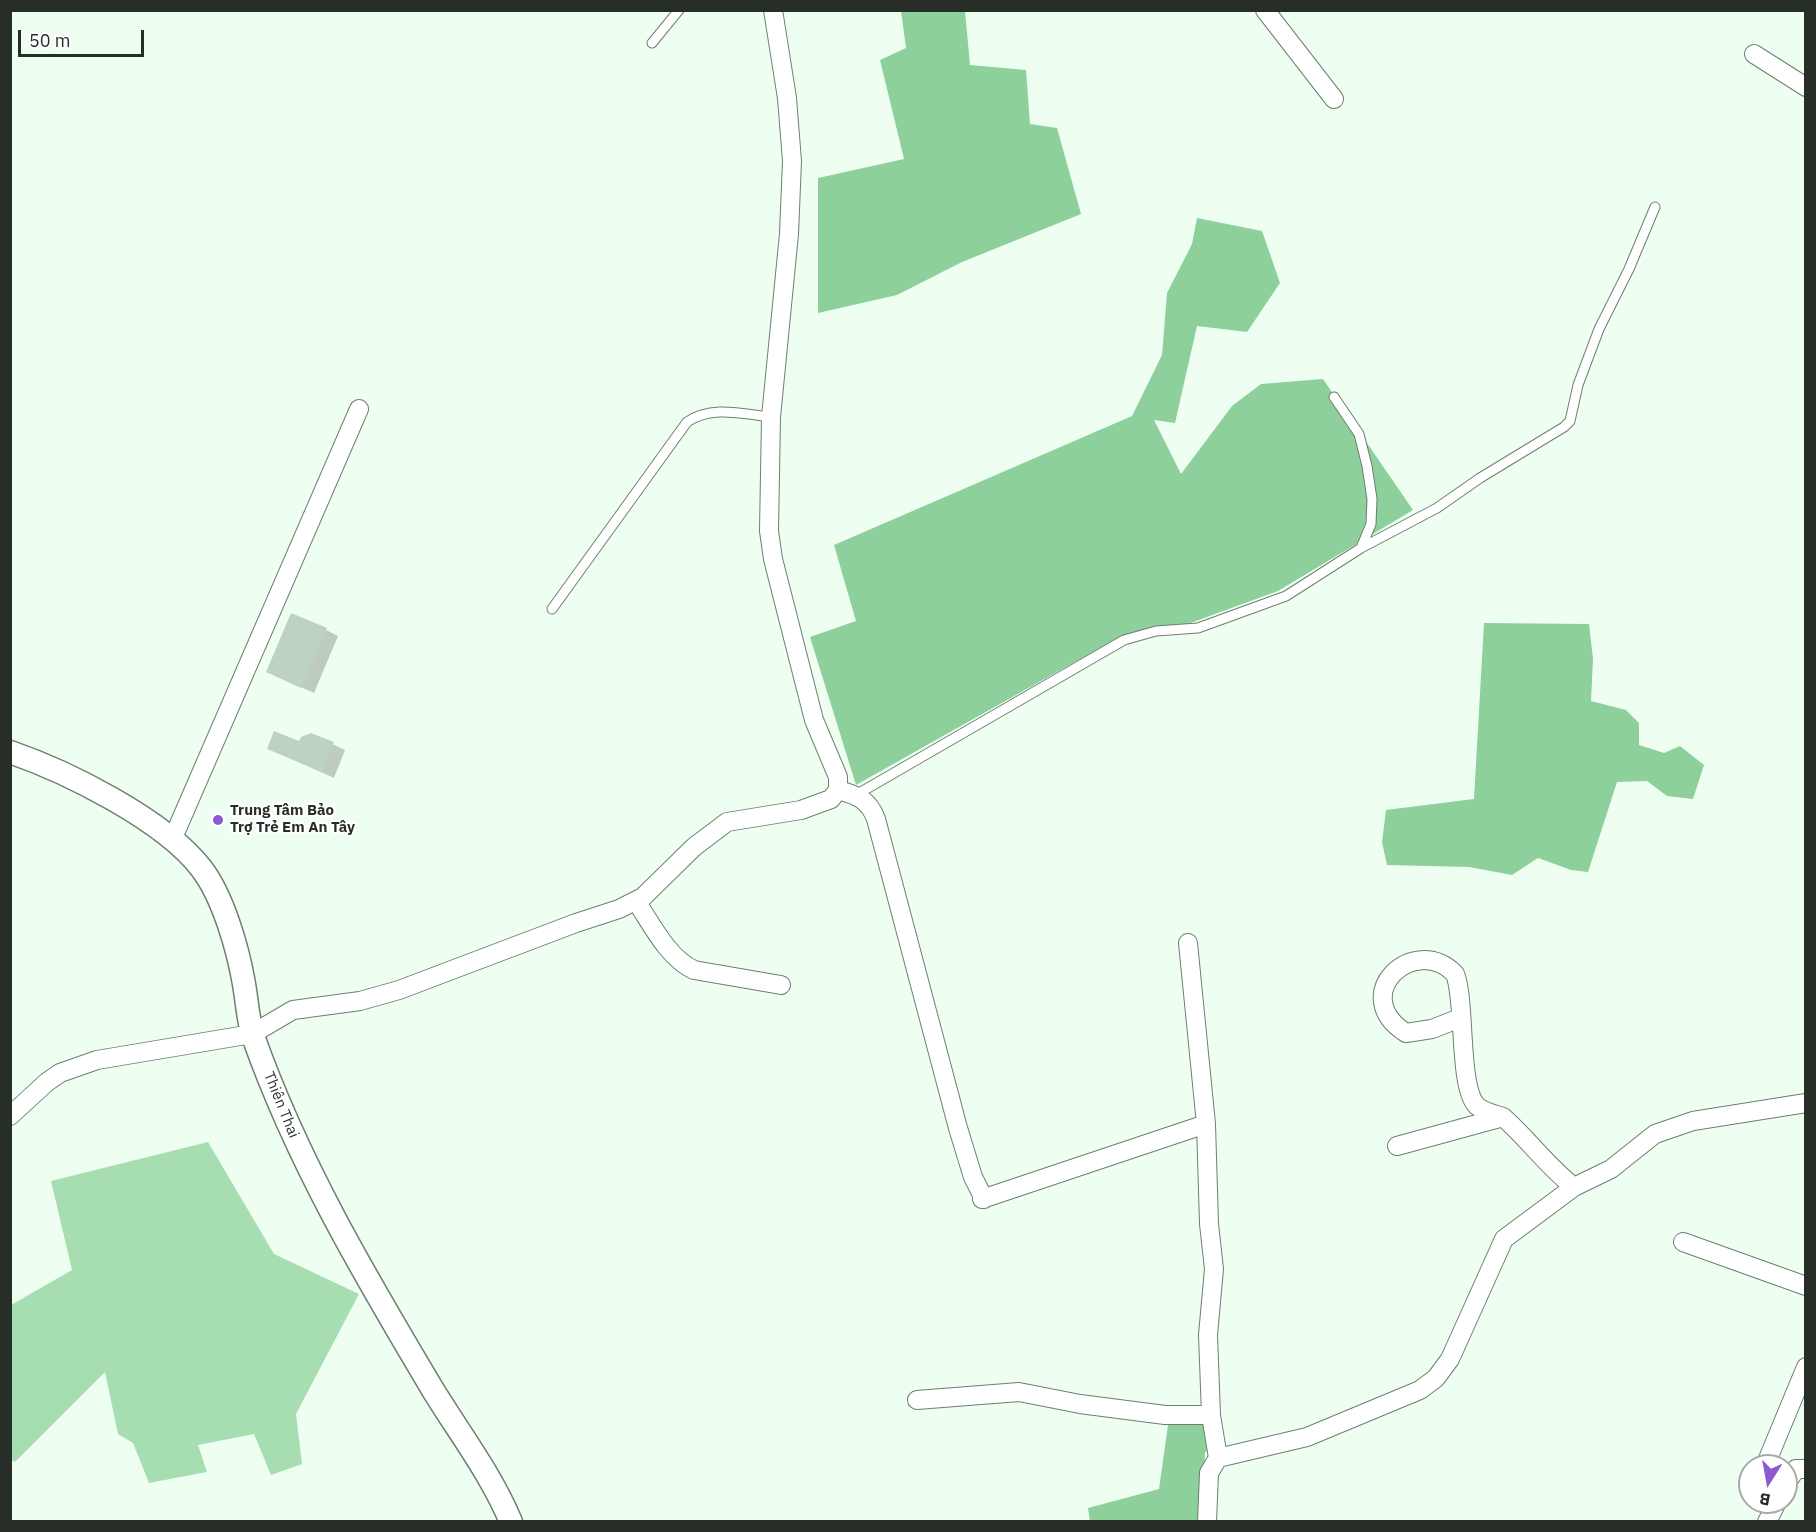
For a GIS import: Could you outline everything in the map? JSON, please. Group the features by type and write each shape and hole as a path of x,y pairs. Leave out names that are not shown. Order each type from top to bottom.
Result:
{"street":[{"path":"773,10 787,98 792,162 789,234 771,417 769,531 773,560 814,720 845,792 871,806 876,819 973,1177 983,1199 1206,1124"},
{"path":"1265,10 1334,99"},
{"path":"1754,54 1806,87"},
{"path":"172,838 359,409"},
{"name":"Thiên Thai","path":"10,752 40,762 119,804 172,838 202,869 228,922 241,970 252,1034 312,1178 435,1393 481,1461 512,1521"},
{"path":"10,1116 47,1082 60,1074 97,1060 252,1034 293,1010 360,1001 399,990 636,901 653,889 694,846 727,822 801,810 831,800 845,792"},
{"path":"636,901 684,965 694,970 780,985"},
{"path":"1188,943 1206,1124 1209,1224 1214,1269 1208,1335 1211,1415 1218,1458 1209,1473 1207,1521"},
{"path":"1460,1018 1432,1029 1406,1033 1397,1027 1385,1011 1383,994 1387,979 1400,967 1423,960 1449,968 1459,983 1460,1018 1471,1095 1479,1108 1503,1117 1520,1132 1549,1168 1574,1187"},
{"path":"1218,1458 1307,1437 1420,1390 1436,1378 1450,1359 1504,1239 1574,1187 1611,1169 1655,1134 1693,1121 1806,1103"},
{"path":"1397,1146 1503,1117"},
{"path":"1683,1242 1806,1286"},
{"path":"1770,1454 1806,1367"},
{"path":"917,1400 1019,1392 1080,1404 1165,1414 1211,1415"}],"lane":[{"path":"652,43 679,10"},
{"path":"845,792 861,792 1124,640 1156,630 1198,628 1286,596 1361,548 1437,508 1480,478 1564,428 1570,421 1578,385 1599,329 1629,269 1655,207"},
{"path":"1334,396 1359,434 1367,466 1372,499 1371,524 1361,548"},
{"path":"552,609 687,422 698,415 715,411 771,417"}],"green space":[{"path":"901,11 965,11 970,65 1026,70 1030,124 1057,128 1081,214 962,262 897,295 818,313 818,178 904,159 880,60 906,48"},
{"path":"1197,218 1262,231 1280,283 1247,332 1197,326 1175,423 1154,420 1181,474 1232,406 1261,384 1323,379 1413,510 1278,591 1185,625 1119,637 856,785 810,637 856,621 834,545 1132,416 1162,355 1167,293 1192,244"},
{"path":"1484,623 1589,624 1593,659 1591,701 1626,710 1639,723 1639,745 1664,753 1680,746 1704,765 1693,799 1667,796 1647,781 1617,782 1588,872 1571,870 1538,858 1512,875 1469,867 1387,865 1382,842 1386,810 1474,799"},
{"path":"208,1142 274,1254 359,1294 296,1414 302,1464 271,1475 254,1434 198,1445 207,1472 149,1483 133,1443 118,1434 105,1372 15,1462 11,1460 11,1305 72,1270 51,1181"},
{"path":"1219,1414 1224,1444 1205,1452 1203,1521 1090,1521 1088,1508 1159,1489 1169,1418"}],"building":[{"path":"291,613 327,628 301,688 266,672"},
{"path":"274,731 299,741 301,737 311,733 334,742 322,772 267,749"}],"place":[{"name":"Trung Tâm Bảo Trợ Trẻ Em An Tây","path":"218,820"}]}
